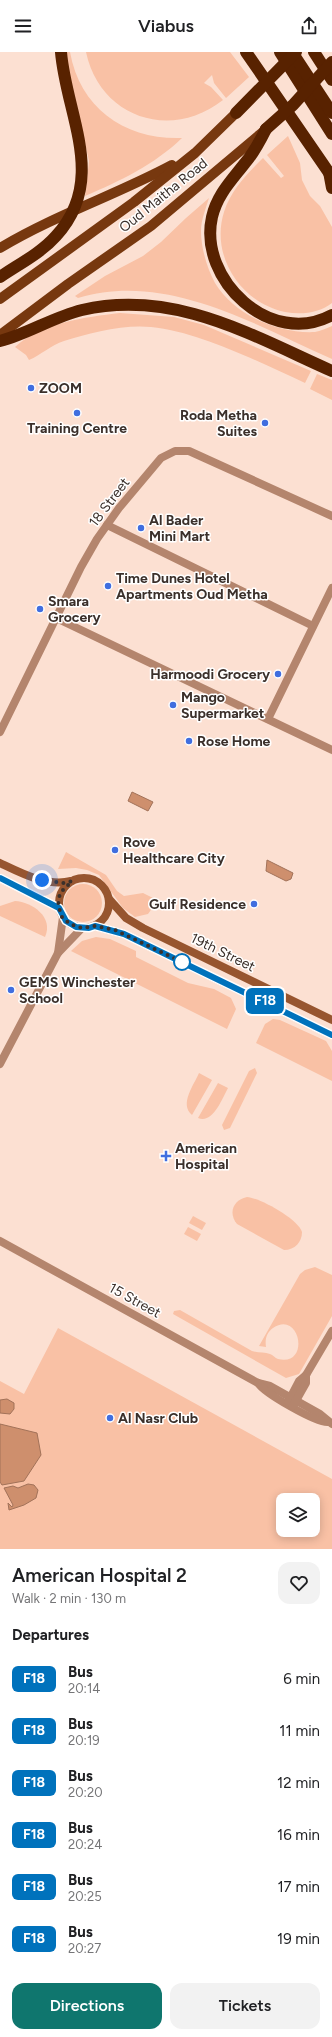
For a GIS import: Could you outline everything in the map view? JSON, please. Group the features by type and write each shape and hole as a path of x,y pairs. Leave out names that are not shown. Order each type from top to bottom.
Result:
{"highway":[{"path":"0,277 37,252 56,236 70,218 79,195 82,155 66,85 61,52"},
{"path":"246,52 330,174 332,188"},
{"path":"280,52 332,134"},
{"path":"292,52 332,113"},
{"name":"Oud Maitha Road","path":"236,113 296,52"},
{"path":"314,52 332,80"},
{"name":"Oud Maitha Road","path":"266,129 293,104 332,62"},
{"path":"266,129 254,152 227,185 214,209 210,237 215,262 222,276 234,293 249,306 268,316 297,323 316,321 332,315"},
{"path":"0,341 14,337 54,318 82,310 112,305 156,305 186,311 214,320 332,371"}],"main road":[{"name":"Oud Maitha Road","path":"0,299 113,218 195,153 236,113"},
{"name":"Oud Maitha Road","path":"0,335 68,284 152,226 266,129"},
{"path":"0,248 41,225 120,191 195,153"},
{"path":"0,863 42,880 64,883 72,881 85,878 98,882 107,892 109,899 106,915 95,926 82,928 70,924 62,917 59,908 61,892 72,881"},
{"path":"0,878 59,908"},
{"name":"19th Street","path":"109,899 126,918 143,928 332,1020"},
{"name":"19th Street","path":"95,926 124,934 332,1035"}],"street":[{"name":"18 Street","path":"0,732 81,567 107,525 160,458 175,451 194,453 332,516"},
{"path":"107,525 313,626"},
{"path":"268,719 332,588"},
{"path":"56,618 332,750"},
{"path":"58,953 62,917"},
{"path":"0,1064 58,953 82,928"},
{"name":"15 Street","path":"0,1241 258,1383 264,1390 292,1402 318,1420 330,1423"},
{"path":"292,1402 306,1383 306,1375 332,1331"}],"shaded area":[{"path":"64,52 70,52 75,72 84,90 95,105 109,117 125,127 142,133 162,137 182,138 171,148 136,172 85,196 89,161"},
{"path":"86,52 230,52 249,77 226,98 214,83 212,75 204,83 211,87 223,100 203,112 182,119 160,120 140,116 122,107 106,93 94,75"},
{"path":"288,136 300,163 302,180 310,196 320,206 332,227 332,303 322,309 304,313 285,312 269,307 255,299 243,288 233,275 226,261 221,245 221,229 224,212 235,189 245,176 263,158 281,178 284,176 267,155"},
{"path":"209,198 202,223 202,244 209,271 223,294 245,313 273,326 301,332 315,332 332,326 332,359 241,318 177,296 144,291 111,291 78,298 75,296 105,276 143,256 161,242"},
{"path":"120,313 174,317 204,325 311,371 305,383 249,357 209,341 170,330 141,326 118,328 74,338 50,347 29,360 26,355 15,347 37,332 64,322"},
{"path":"317,374 332,380 332,400 310,389"},
{"path":"132,792 153,802 148,811 128,801"},
{"path":"66,852 106,875 117,891 124,896 143,893 153,898 153,907 148,914 135,917 123,908 99,875 87,870 76,868 58,869"},
{"path":"267,860 293,873 291,879 286,881 266,871"},
{"path":"83,884 96,890 102,903 96,916 83,922 70,916 64,903 70,890"},
{"path":"15,901 28,904 40,912 46,923 47,930 45,937 0,916 0,906"},
{"path":"96,937 110,939 136,951 136,957 188,983 214,989 231,998 236,1009 227,1029 71,951 82,941"},
{"path":"273,1019 280,1020 326,1041 332,1051 332,1081 256,1043 265,1024"},
{"path":"255,1068 257,1073 230,1128 224,1130 222,1125 249,1071"},
{"path":"199,1073 212,1080 192,1115 188,1111 187,1100"},
{"path":"218,1083 228,1088 220,1104 213,1114 203,1119 198,1118"},
{"path":"247,1197 269,1205 294,1221 302,1232 301,1239 295,1247 284,1250 237,1224 233,1216 233,1208 238,1201"},
{"path":"193,1216 206,1223 202,1230 189,1223"},
{"path":"188,1227 201,1234 197,1241 184,1234"},
{"path":"315,1267 332,1275 332,1316 299,1374 286,1378 173,1314 174,1311 180,1310 252,1351 268,1353 278,1359 288,1359 295,1355 298,1348 298,1339 290,1326 282,1324 273,1328 266,1337 266,1347 259,1346 300,1274 305,1270"},
{"name":"Al Nasr Club","path":"58,1328 332,1479 332,1549 0,1549 0,1381 24,1394"},
{"path":"7,1399 14,1403 14,1409 10,1414 0,1413 0,1400"},
{"path":"0,1424 37,1433 41,1455 24,1481 2,1485 0,1482"},
{"path":"28,1484 34,1485 38,1490 36,1498 24,1505 9,1510 8,1503 12,1507 13,1505 4,1488 13,1486 18,1488"}],"bus line":[{"name":"F18","path":"0,878 44,902 59,908 62,917 76,927 89,928 95,926 115,930 275,1006 332,1035"}],"place":[{"name":"ZOOM","path":"31,388"},
{"name":"Training Centre","path":"77,413"},
{"name":"Roda Metha Suites","path":"265,423"},
{"name":"Al Bader Mini Mart","path":"141,528"},
{"name":"Time Dunes Hotel Apartments Oud Metha","path":"108,586"},
{"name":"Smara Grocery","path":"40,609"},
{"name":"Harmoodi Grocery","path":"278,674"},
{"name":"Mango Supermarket","path":"173,705"},
{"name":"Rose Home","path":"189,741"},
{"name":"Rove Healthcare City","path":"115,850"},
{"name":"Gulf Residence","path":"254,904"},
{"name":"GEMS Winchester School","path":"11,990"},
{"name":"American Hospital","path":"166,1156"},
{"name":"Al Nasr Club","path":"110,1418"}],"route":[{"path":"42,880 64,883 72,881 65,886 58,900 62,917 70,924 82,928 95,926 115,930 182,962"}]}
